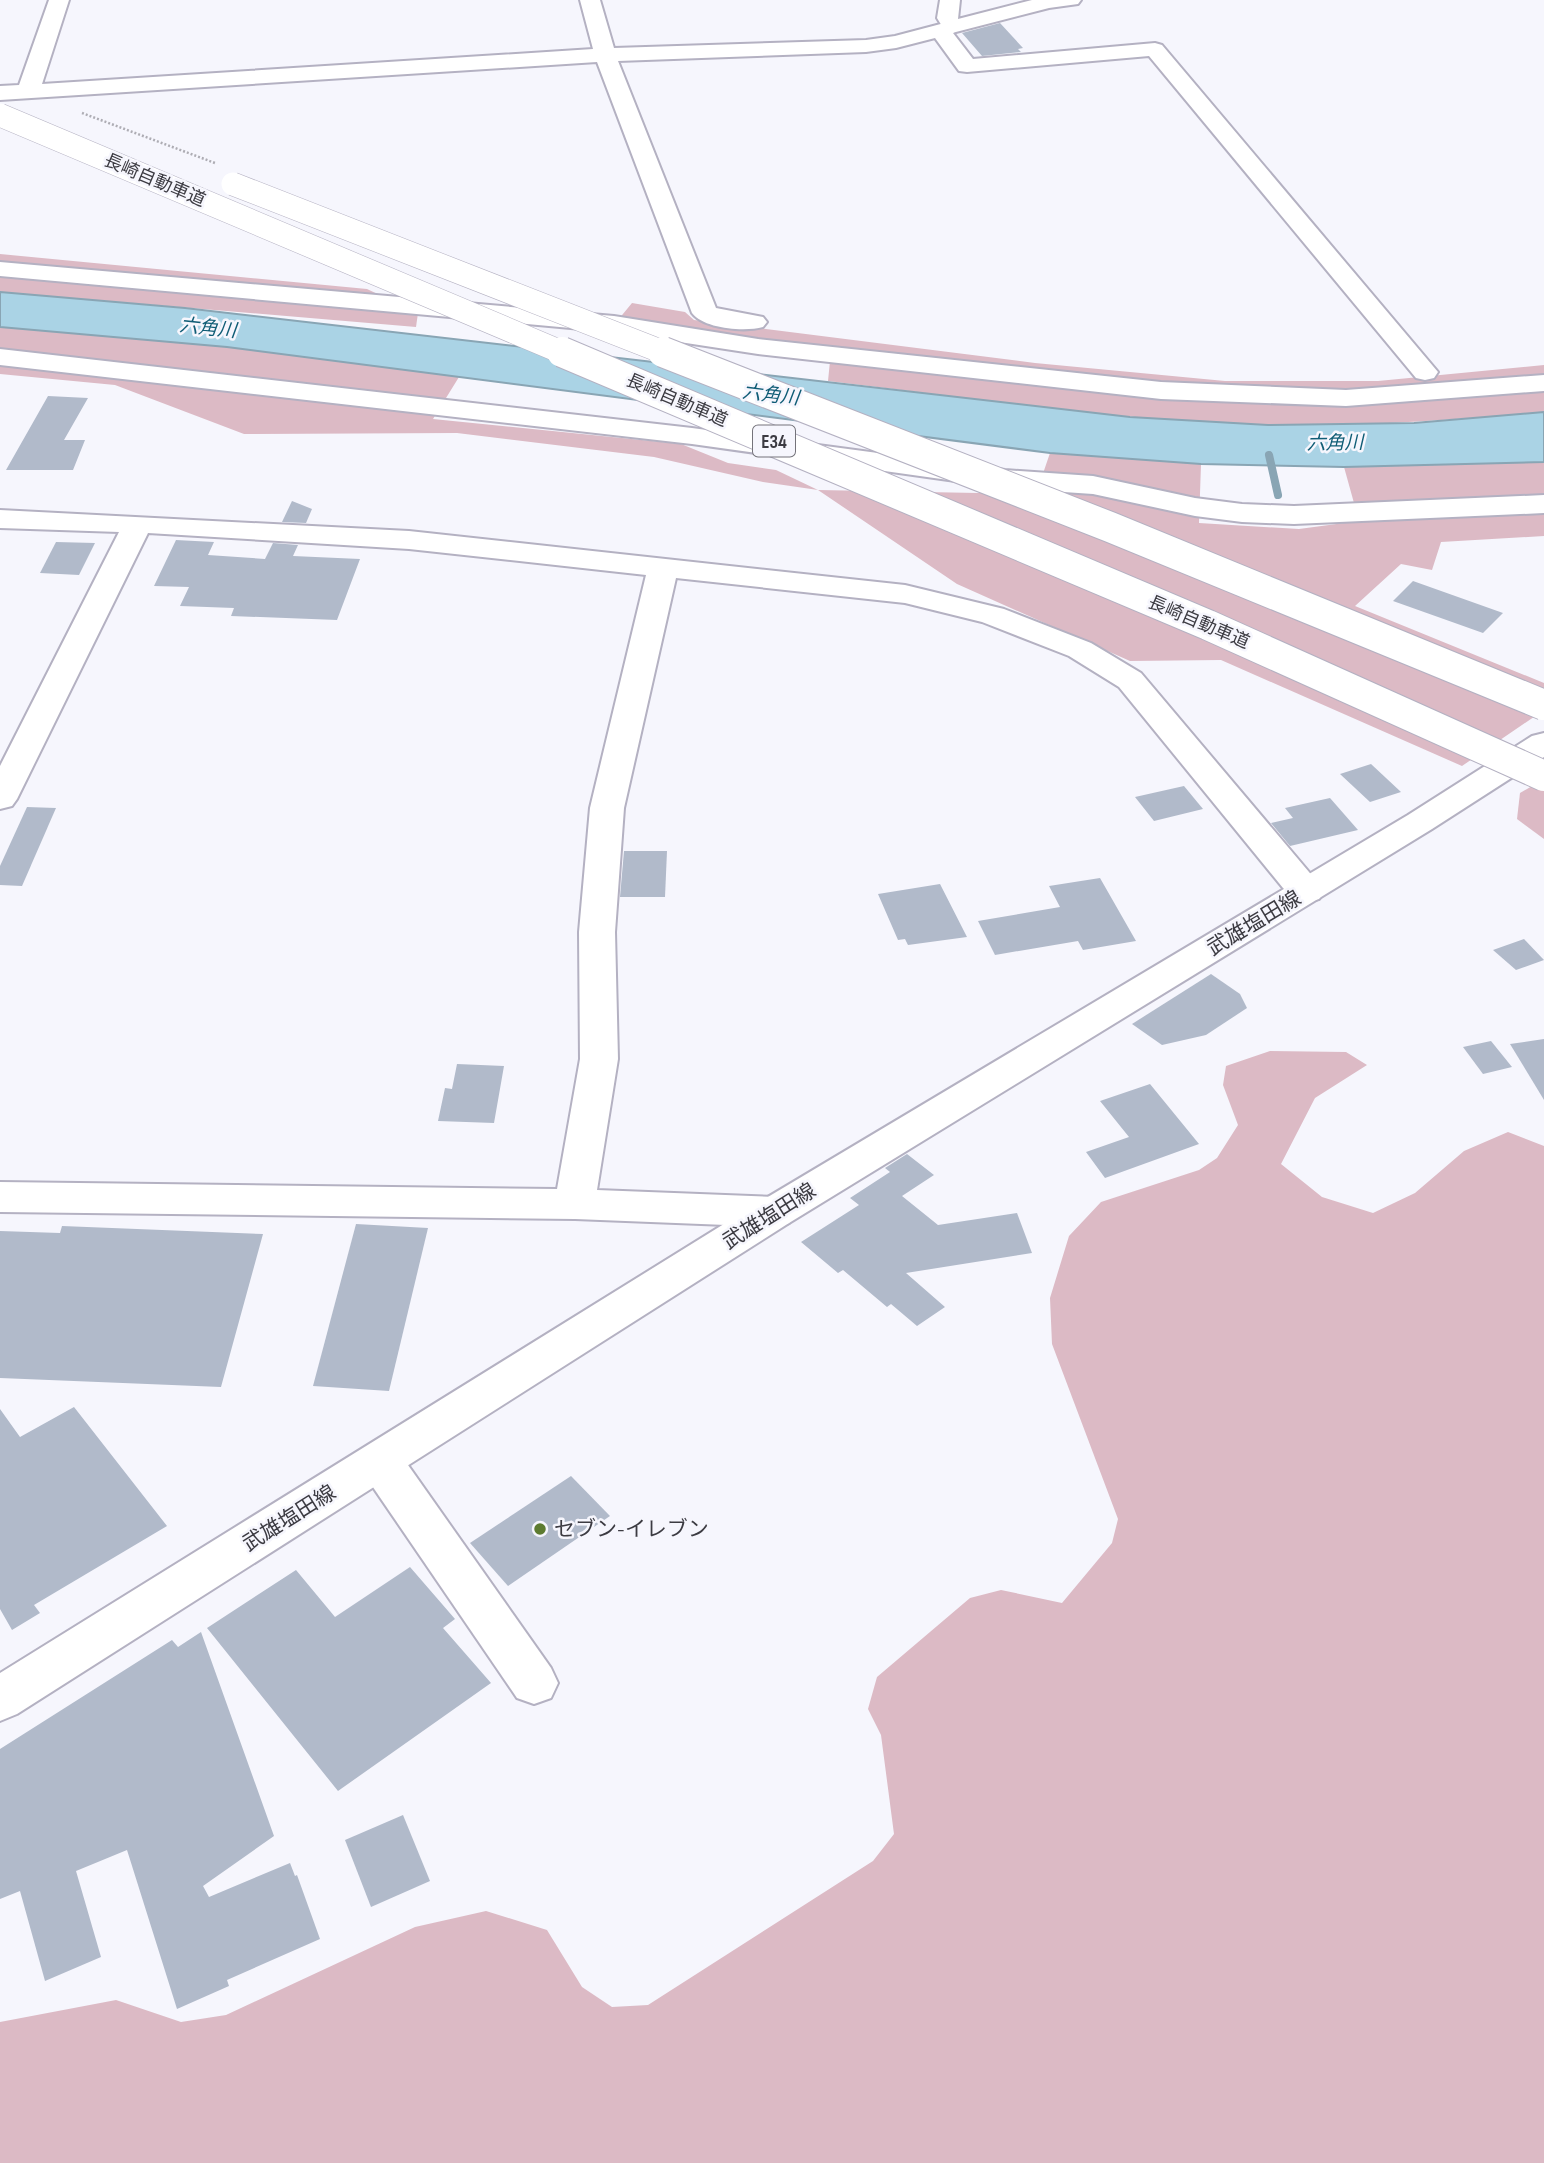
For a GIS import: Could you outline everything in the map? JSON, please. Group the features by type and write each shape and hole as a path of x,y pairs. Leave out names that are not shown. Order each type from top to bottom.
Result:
{"main road":[{"path":"28,92 59,0"},
{"path":"590,0 605,55 705,313 718,318 1035,358 1178,371 1316,376 1426,372 1155,49 967,66 946,28 950,0"},
{"path":"0,93 605,55 866,46 896,42 1048,2 1071,0"},
{"name":"長崎自動車道","path":"0,93 180,164"},
{"name":"長崎自動車道","path":"0,115 1208,625 1544,776"},
{"name":"長崎自動車道","path":"211,169 1097,522 1544,705"},
{"path":"0,269 614,324 691,338 1021,377 1192,394 1321,398 1448,393 1544,383"},
{"path":"0,357 678,434 1005,479 1093,485 1195,507 1242,513 1294,515 1544,504"},
{"path":"0,519 409,540 905,594 966,606 1102,659 1130,680 1295,880 1307,891"},
{"path":"0,799 138,524"},
{"path":"575,1204 599,1059 597,932 607,808 663,568"},
{"name":"武雄塩田線","path":"0,1699 775,1212 1307,891 1544,743"},
{"path":"0,1197 575,1204 775,1212"},
{"path":"380,1461 534,1683"}],"path":[{"path":"28,92 211,169"}],"shaded area":[{"path":"0,254 367,289 418,313 416,327 0,292"},
{"path":"632,303 685,312 694,320 1035,363 1225,381 1378,381 1544,365 1544,412 1371,424 1267,425 1157,419 992,401 828,381 831,351 618,320"},
{"path":"0,327 227,347 459,377 433,419 681,444 728,463 776,470 818,490 763,482 654,457 457,433 244,434 115,385 0,374"},
{"path":"1050,453 1201,464 1199,523 1299,529 1359,521 1344,467 1544,462 1544,536 1441,542 1432,570 1401,564 1355,606 1544,683 1544,710 1462,766 1221,660 1130,661 957,584 818,490 1036,494"},
{"path":"1544,779 1544,839 1517,819 1520,793"},
{"path":"1270,1051 1346,1052 1367,1065 1315,1098 1281,1164 1322,1197 1373,1213 1415,1193 1464,1151 1508,1132 1544,1146 1544,2163 0,2163 0,2022 116,2000 181,2022 226,2015 415,1927 486,1911 547,1930 582,1987 612,2007 648,2005 873,1861 894,1834 881,1735 868,1709 877,1677 970,1598 1001,1590 1062,1603 1112,1543 1118,1519 1052,1344 1050,1298 1069,1236 1101,1202 1199,1170 1217,1158 1238,1125 1223,1085 1226,1066"}],"water":[{"name":"六角川","path":"0,292 185,308 1130,417 1268,425 1414,423 1544,412 1544,462 1344,467 1201,464 1050,453 227,347 0,327"}],"building":[{"path":"1000,23 1023,48 1018,49 1021,52 982,56 962,33"},
{"path":"48,396 88,398 64,440 85,440 73,470 6,470"},
{"path":"292,501 312,509 306,523 282,522"},
{"path":"176,540 214,542 208,555 265,559 273,543 298,545 293,556 360,559 337,620 231,616 234,608 180,606 189,587 154,586"},
{"path":"56,542 95,543 79,575 40,573"},
{"path":"1413,581 1503,613 1483,633 1393,601"},
{"path":"1371,764 1401,792 1370,802 1340,774"},
{"path":"1184,786 1203,809 1154,821 1135,797"},
{"path":"1330,798 1358,830 1290,846 1271,823 1293,818 1285,808"},
{"path":"27,807 56,808 22,886 0,885 0,866"},
{"path":"624,851 667,851 665,897 620,897"},
{"path":"1100,878 1136,941 1083,950 1078,941 995,955 978,921 1060,907 1049,886"},
{"path":"940,884 967,937 908,945 905,939 898,940 878,894"},
{"path":"1524,939 1544,960 1516,970 1493,950"},
{"path":"1211,974 1240,994 1247,1008 1206,1035 1162,1045 1132,1024"},
{"path":"1544,1039 1544,1100 1510,1044"},
{"path":"1491,1041 1512,1067 1483,1074 1463,1047"},
{"path":"457,1064 504,1066 494,1123 438,1121 445,1088 452,1089"},
{"path":"1150,1084 1199,1144 1105,1178 1086,1152 1129,1137 1100,1101"},
{"path":"907,1154 934,1175 902,1196 938,1225 1017,1213 1032,1253 906,1273 945,1307 917,1326 891,1304 887,1307 843,1270 838,1273 801,1242 859,1205 850,1198 890,1172 885,1168"},
{"path":"356,1224 428,1228 389,1391 313,1386"},
{"path":"62,1226 263,1234 221,1387 0,1378 0,1231 60,1233"},
{"path":"74,1407 167,1526 34,1605 40,1613 12,1630 0,1609 0,1409 20,1437"},
{"name":"セブン-イレブン","path":"571,1476 610,1516 508,1586 470,1543"},
{"path":"410,1567 455,1619 443,1628 491,1683 338,1791 207,1628 296,1570 335,1617"},
{"path":"201,1632 274,1836 203,1886 209,1897 290,1863 295,1876 297,1875 320,1939 227,1980 229,1986 177,2009 127,1850 76,1871 101,1957 45,1981 20,1891 0,1899 0,1749 172,1640 178,1647"},
{"path":"403,1815 430,1881 371,1907 345,1840"}],"waterway":[{"path":"1269,455 1278,495"}],"place":[{"name":"セブン-イレブン","path":"540,1529"}]}
